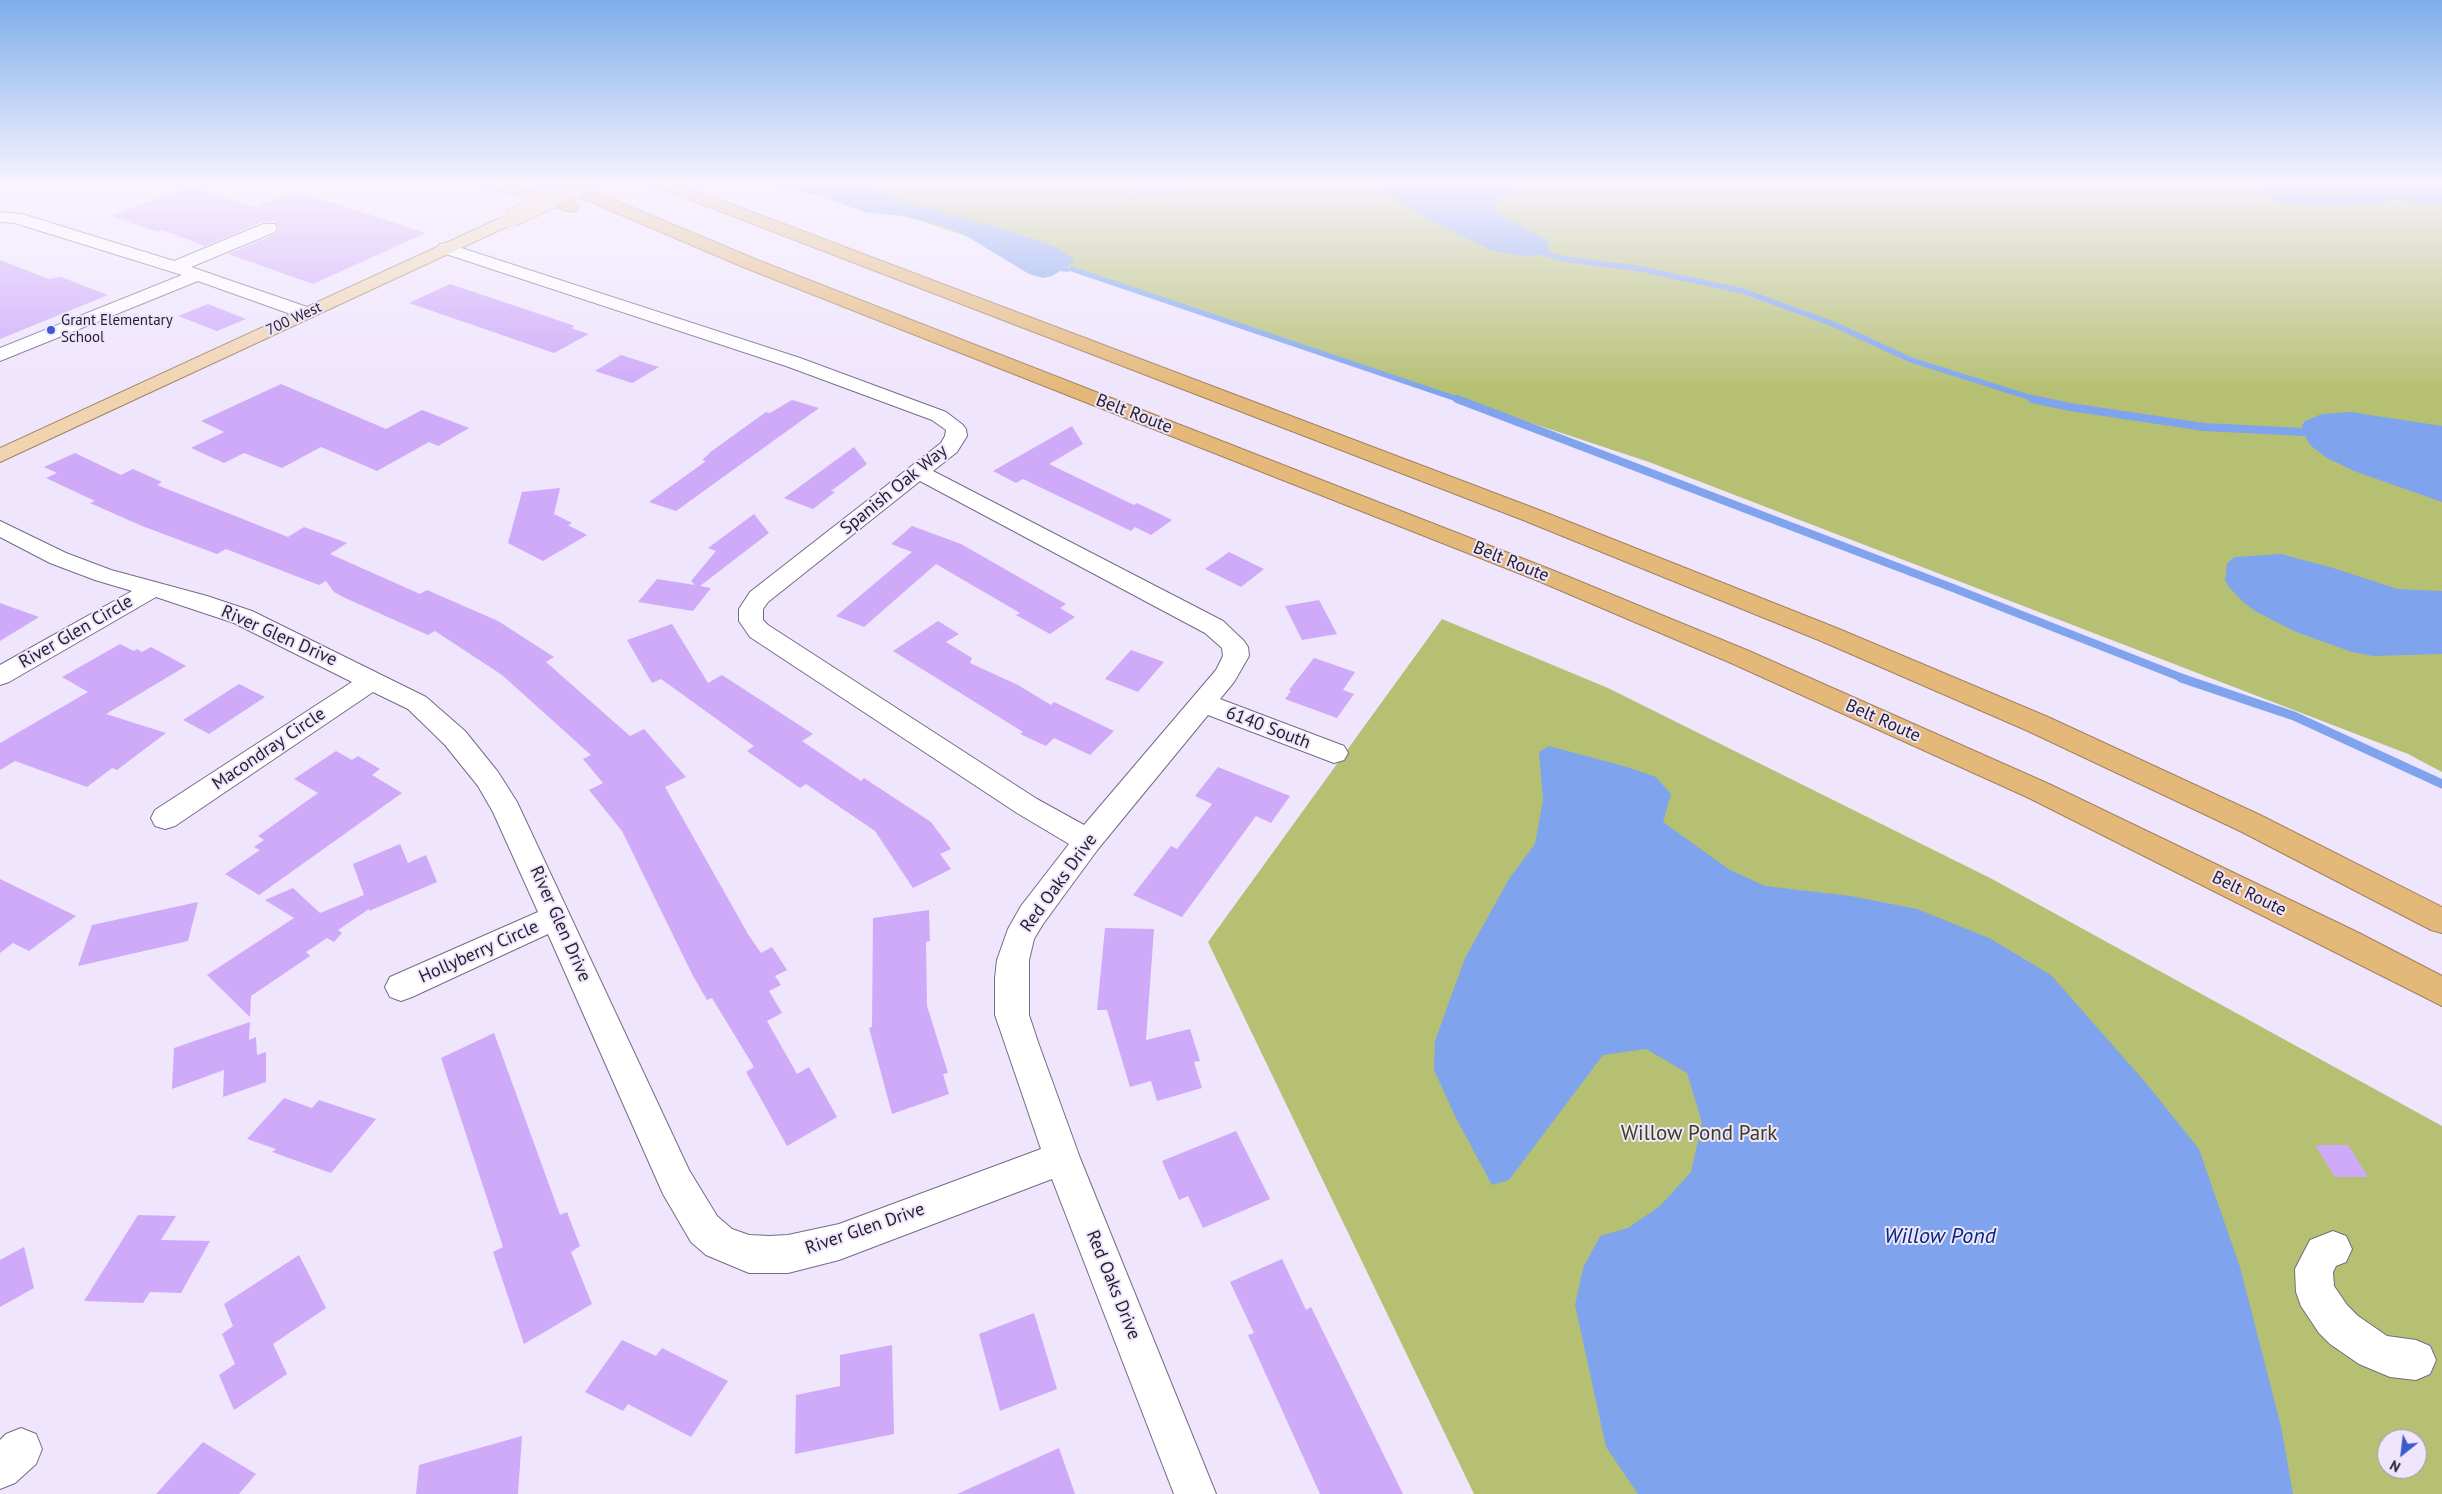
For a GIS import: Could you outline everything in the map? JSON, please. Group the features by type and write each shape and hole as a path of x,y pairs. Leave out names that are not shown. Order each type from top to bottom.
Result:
{"highway":[{"path":"713,252 749,263"},
{"name":"Belt Route","path":"722,252 1544,575 1740,657 2038,791 2348,942 2442,992"},
{"path":"841,252 1522,511 1830,635 2038,724 2250,823 2442,921"}],"main road":[{"name":"700 West","path":"0,456 438,252"}],"street":[{"path":"125,252 306,313"},
{"path":"175,267 212,252"},
{"name":"Spanish Oak Way","path":"457,252 800,364 939,416 956,428 956,436 949,447 760,598 751,610 751,621 759,631 1034,810 1088,841"},
{"path":"0,355 198,275"},
{"name":"Red Oaks Drive","path":"919,472 1214,626 1229,638 1235,647 1236,656 1233,664 1203,703 1088,841 1032,915 1019,938 1013,960 1011,978 1012,1015 1062,1158 1196,1494"},
{"name":"River Glen Drive","path":"0,528 58,558 103,575 243,617 417,703 455,738 488,779 524,844 676,1182 704,1229 719,1242 749,1254 769,1255 788,1254 839,1242 1062,1158"},
{"name":"River Glen Circle","path":"0,676 153,589"},
{"name":"Macondray Circle","path":"165,818 373,680"},
{"name":"6140 South","path":"1203,703 1334,754"},
{"name":"Hollyberry Circle","path":"401,988 556,917"},
{"path":"2333,1249 2323,1253 2314,1269 2315,1292 2333,1319 2344,1330 2373,1350 2390,1357 2416,1360"}],"green space":[{"path":"1014,252 2442,252 2442,772 2408,754 1649,462"},
{"name":"Willow Pond Park","path":"1442,619 1608,688 1992,879 2442,1126 2442,1494 1474,1494 1208,942"}],"water":[{"path":"992,252 1063,252 1072,257 1074,261 1066,267 1072,269 1068,272 1060,271 1052,276 1043,278 1029,274"},
{"path":"1498,252 1547,252 1546,254 1525,256"},
{"path":"2351,412 2442,426 2442,502 2354,471 2327,458 2310,445 2303,432 2302,425 2305,421 2322,414"},
{"path":"2281,554 2398,589 2442,591 2442,654 2373,656 2352,652 2296,632 2255,611 2243,602 2225,581 2227,564 2234,557"},
{"name":"Willow Pond","path":"1549,746 1627,767 1656,777 1671,794 1663,822 1730,870 1765,886 1851,896 1917,909 1989,938 2051,975 2146,1083 2199,1149 2240,1267 2281,1426 2293,1494 1638,1494 1606,1447 1575,1305 1583,1268 1600,1236 1628,1228 1660,1206 1691,1172 1702,1123 1687,1073 1646,1049 1603,1055 1509,1180 1492,1185 1456,1118 1434,1070 1435,1041 1465,958 1509,879 1535,844 1543,800 1539,752"}],"building":[{"path":"233,252 385,252 313,284 228,254"},
{"path":"0,260 49,279 61,277 108,295 0,339"},
{"path":"450,284 575,326 571,328 589,334 554,353 409,303"},
{"path":"208,304 246,319 217,331 178,316"},
{"path":"621,355 659,367 632,383 595,371"},
{"path":"281,384 386,429 422,410 469,428 438,446 429,442 377,471 321,447 282,468 244,453 224,463 191,448 224,432 201,421"},
{"path":"792,400 819,408 676,511 649,502 706,461 702,460 709,453 766,412 770,413"},
{"path":"1072,426 1083,444 1049,464 1134,505 1137,503 1172,520 1151,535 1135,527 1131,531 1023,479 1016,483 993,471"},
{"path":"854,447 867,464 831,491 835,492 813,509 784,498"},
{"path":"75,453 121,475 133,469 162,482 157,485 288,537 304,527 347,543 330,554 420,594 427,590 498,621 554,657 546,662 630,736 644,729 686,777 665,787 748,934 761,953 772,947 787,970 775,976 781,985 769,991 782,1013 767,1021 797,1074 809,1067 837,1117 787,1146 746,1072 754,1067 712,998 707,1000 693,976 622,831 589,790 603,783 583,759 591,755 502,675 435,631 428,635 343,597 334,592 326,581 319,585 226,549 217,554 142,526 90,503 95,501 46,478 57,473 44,467"},
{"path":"560,488 554,514 572,523 568,525 587,535 543,561 508,543 522,492"},
{"path":"754,514 769,533 700,586 711,588 693,611 638,602 657,579 695,585 691,581 716,551 708,548"},
{"path":"912,526 961,544 1066,604 1060,608 1075,617 1050,634 1016,615 1020,613 936,564 864,627 836,616 912,552 891,544"},
{"path":"1229,552 1264,569 1241,587 1205,569"},
{"path":"1319,600 1337,634 1302,640 1285,606"},
{"path":"0,603 39,617 0,641"},
{"path":"938,621 959,634 946,642 972,658 970,663 1018,685 1051,705 1054,702 1114,731 1090,755 1054,738 1046,746 1020,734 1023,732 893,651"},
{"path":"672,624 708,683 722,675 813,734 802,741 861,781 864,778 931,822 951,849 940,854 951,869 913,888 875,831 806,784 800,788 747,751 754,746 661,679 652,683 627,640"},
{"path":"120,644 134,651 137,649 142,652 151,647 186,666 106,714 166,733 117,770 112,768 87,787 15,761 0,770 0,743 88,692 62,677"},
{"path":"1131,650 1164,662 1138,692 1105,679"},
{"path":"1314,658 1355,672 1343,690 1354,694 1337,718 1285,699 1291,691 1289,690"},
{"path":"239,684 265,697 209,734 183,720"},
{"path":"336,751 352,760 358,756 380,769 372,775 402,793 259,895 225,874 260,850 254,847 264,840 258,836 318,793 294,779"},
{"path":"1218,767 1290,796 1271,823 1256,816 1182,917 1133,895 1171,846 1177,849 1212,804 1195,796"},
{"path":"400,844 408,863 426,855 437,882 369,911 369,909 338,930 342,933 334,942 327,938 306,952 310,956 251,996 250,1017 207,975 294,918 265,900 293,888 320,913 364,895 353,864"},
{"path":"0,879 76,916 29,951 13,943 0,953"},
{"path":"198,902 188,941 78,966 92,925"},
{"path":"929,910 930,941 926,942 927,1006 948,1073 943,1074 949,1094 892,1114 869,1028 872,1027 873,918"},
{"path":"1105,928 1154,929 1146,1040 1190,1029 1200,1061 1194,1062 1202,1088 1157,1101 1151,1081 1130,1087 1107,1010 1097,1010"},
{"path":"250,1022 249,1040 256,1037 257,1055 266,1052 266,1082 223,1097 224,1070 172,1089 174,1048"},
{"path":"494,1033 560,1215 567,1212 580,1246 571,1252 592,1304 524,1344 493,1252 503,1247 441,1058"},
{"path":"284,1098 312,1108 319,1100 376,1119 331,1173 272,1152 276,1149 247,1139"},
{"path":"1236,1131 1270,1199 1203,1228 1188,1196 1179,1200 1162,1161"},
{"path":"2315,1145 2348,1145 2368,1177 2335,1177"},
{"path":"138,1215 176,1216 161,1240 210,1241 181,1293 150,1292 143,1303 84,1301"},
{"path":"24,1247 34,1288 0,1307 0,1260"},
{"path":"299,1255 326,1308 273,1344 287,1374 234,1410 219,1375 235,1364 222,1334 233,1326 224,1304"},
{"path":"1282,1259 1306,1310 1311,1307 1403,1494 1320,1494 1248,1335 1254,1333 1230,1282"},
{"path":"1034,1313 1057,1389 1000,1411 979,1334"},
{"path":"622,1340 656,1356 662,1348 728,1381 691,1437 628,1404 623,1411 585,1392"},
{"path":"892,1345 894,1434 795,1454 796,1395 840,1386 840,1355"},
{"path":"522,1436 518,1494 416,1494 419,1465"},
{"path":"203,1442 256,1474 239,1494 156,1494"},
{"path":"1059,1448 1075,1494 957,1494"}],"waterway":[{"path":"1546,254 1562,259 1636,268 1743,291 1833,324 1911,360 2038,400"},
{"path":"1072,269 1460,400"},
{"path":"1457,399 1953,588 2185,679"},
{"path":"2032,399 2070,407 2204,427 2303,432"},
{"path":"2181,678 2294,716 2442,784"}],"place":[{"name":"Grant Elementary School","path":"51,330"}]}
